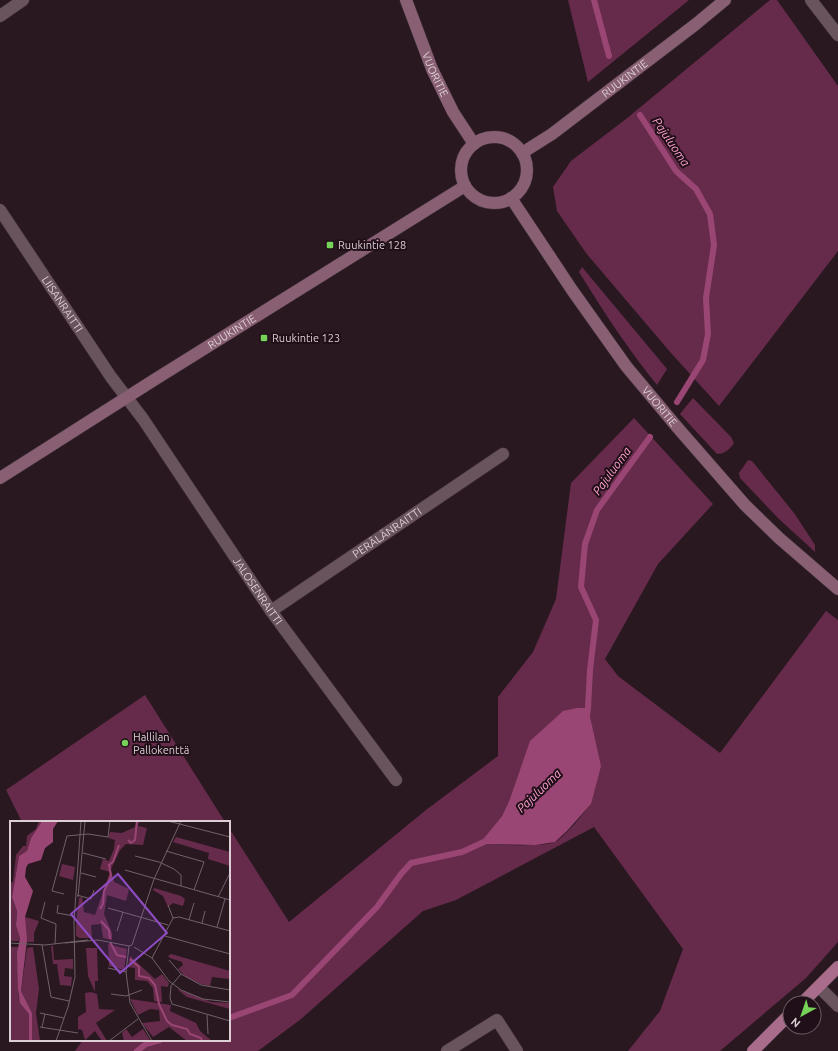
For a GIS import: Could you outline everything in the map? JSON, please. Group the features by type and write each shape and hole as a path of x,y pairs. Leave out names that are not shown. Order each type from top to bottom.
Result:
{"main road":[{"path":"810,995 838,967"},
{"path":"753,1051 782,1022"}],"street":[{"path":"0,16 23,0"},
{"name":"VUORITIE","path":"406,0 432,69 453,112 474,144"},
{"name":"RUUKINTIE","path":"522,153 552,134 696,24 725,0"},
{"path":"811,0 838,36"},
{"path":"494,137 505,139 515,144 522,153 526,162 524,182 519,191 511,198 501,202 481,200 472,194 465,186 462,177 462,163 467,150 474,144 483,139 494,137"},
{"name":"RUUKINTIE","path":"0,478 465,186"},
{"name":"VUORITIE","path":"511,198 572,290 626,366 677,427 745,504 779,538 838,589"},
{"name":"LIISANRAITTI","path":"0,210 111,377 127,398"},
{"name":"JALOSENRAITTI","path":"127,398 271,611 396,780"},
{"name":"PERÄLÄNRAITTI","path":"271,611 503,454"},
{"path":"819,987 838,1006"},
{"path":"447,1051 497,1020 517,1051"}],"shaded area":[{"path":"568,0 689,0 588,82"},
{"path":"770,0 777,0 838,86 838,251 719,406 671,353 586,253 557,211 553,187 571,161 626,119"},
{"path":"582,267 667,369 657,385 626,344 597,301 579,272"},
{"path":"693,398 731,437 734,443 725,452 717,454 680,414"},
{"path":"634,418 713,504 658,564 605,659 618,676 720,753 826,611 838,620 838,942 806,978 786,995 782,995 782,998 720,1051 628,1051 660,1011 683,949 594,827 456,900 423,911 301,1019 258,1051 75,1051 82,1041 230,1041 230,830 289,922 426,810 498,756 498,697 533,652 556,599 571,483","holes":["510,799 591,804 566,833 557,841 551,843 532,845 479,844 502,816"]},
{"path":"748,460 752,461 794,513 815,545 815,552 778,518 740,478 739,473"},
{"name":"Hallilan Pallokenttä","path":"145,695 224,821 22,821 6,790"}],"water":[{"path":"577,708 588,708 601,766 591,804 555,842 536,845 479,844 502,816 510,799 530,741 563,711"}],"waterway":[{"name":"Pajuluoma","path":"594,0 609,56"},
{"name":"Pajuluoma","path":"640,115 676,171 696,189 710,214 714,245 706,298 708,334 703,360 677,402"},
{"name":"Pajuluoma","path":"587,715 590,670 596,620 581,587 585,544 597,510 650,437"},
{"name":"Pajuluoma","path":"230,1018 292,995 377,907 411,863 462,852 486,841"},
{"name":"Pajuluoma","path":"137,1051 146,1044 156,1041"}],"place":[{"name":"Ruukintie 128","path":"330,245"},
{"name":"Ruukintie 123","path":"264,338"},
{"name":"Hallilan Pallokenttä","path":"125,743"}]}
